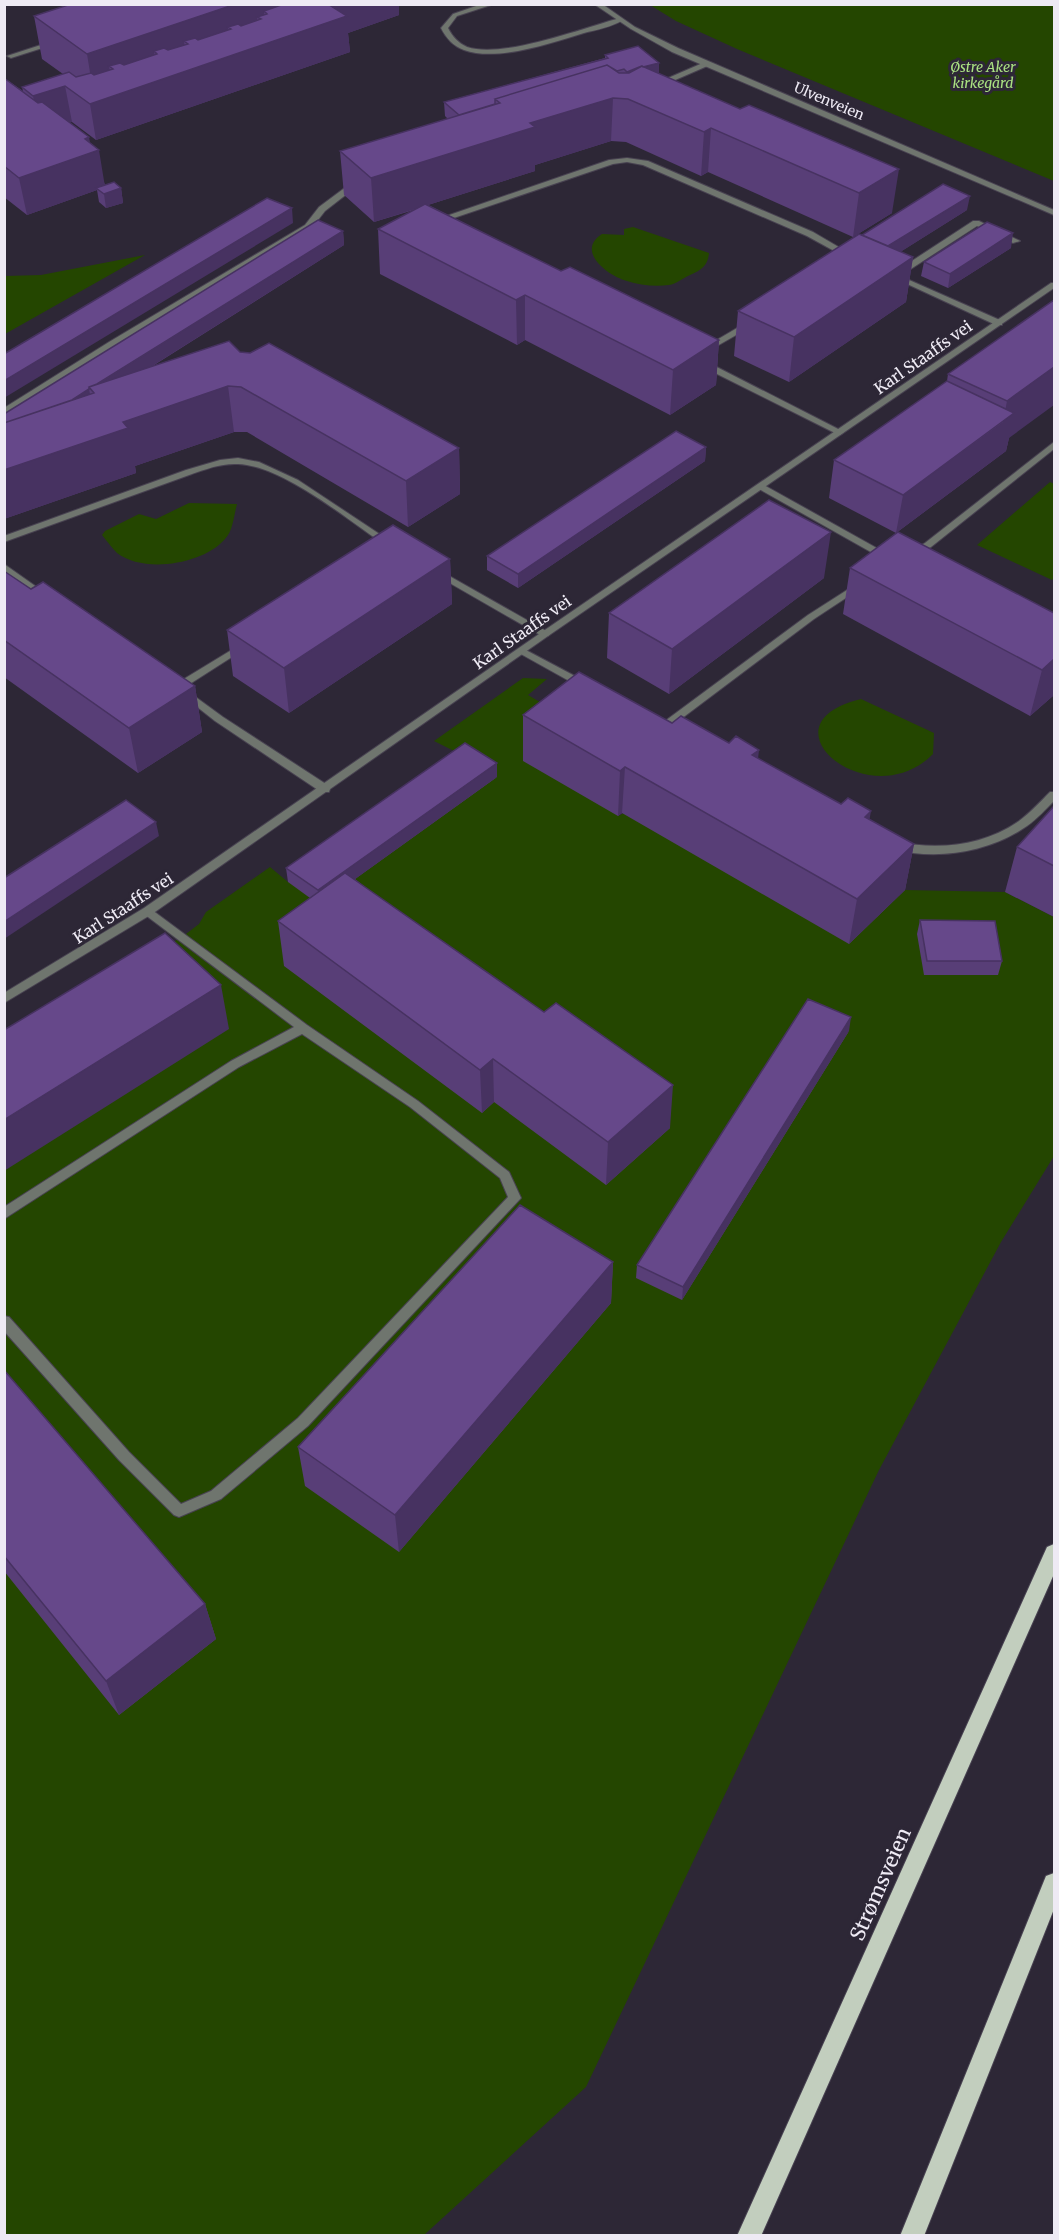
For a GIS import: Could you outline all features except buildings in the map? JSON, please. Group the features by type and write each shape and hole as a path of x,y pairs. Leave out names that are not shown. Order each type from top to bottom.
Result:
{"highway":[{"name":"Strømsveien","path":"749,2235 1054,1553"},
{"path":"912,2235 1054,1884"}],"street":[{"path":"491,4 455,15 444,28 458,45 469,50 484,52 512,48 620,20"},
{"name":"Ulvenveien","path":"597,4 654,40 1054,213"},
{"path":"11,56 60,40"},
{"path":"645,89 708,64"},
{"path":"441,228 432,223 612,162 627,160 645,163 810,234 855,258 845,264"},
{"path":"4,412 308,226 322,209 347,189 366,180"},
{"path":"895,276 976,223 1016,241"},
{"path":"885,272 999,323"},
{"name":"Karl Staaffs vei","path":"4,999 148,911 326,789 545,634 1054,285"},
{"path":"757,319 694,354 840,432"},
{"path":"903,558 928,545 1054,445"},
{"path":"4,540 189,472 220,463 239,461 263,466 296,483 398,550 388,556"},
{"path":"762,487 895,562 886,568"},
{"path":"427,566 545,634"},
{"path":"4,567 50,600"},
{"path":"654,721 670,729 811,617 867,580"},
{"path":"248,643 173,684 219,719 326,789"},
{"path":"522,651 592,689"},
{"path":"882,842 908,848 948,849 987,842 1020,826 1054,795"},
{"path":"4,1321 123,1456 179,1511 216,1495 303,1422 515,1198 505,1175 414,1104 303,1028 148,911"},
{"path":"4,1214 235,1065 303,1028"}],"green space":[{"name":"Østre Aker kirkegård","path":"650,5 1054,5 1054,181 737,49 676,21"},
{"path":"633,227 709,253 707,261 697,271 669,285 642,285 619,278 597,262 592,248 602,234 624,235 624,229"},
{"path":"145,255 5,334 5,276 41,275"},
{"path":"1050,482 1054,484 1054,578 1052,580 977,545"},
{"path":"189,503 237,504 228,536 203,555 173,563 142,563 117,553 102,535 105,531 139,514 156,519"},
{"path":"523,678 547,679 528,695 562,715 618,816 624,813 849,943 905,890 1005,892 1054,917 1054,1156 1001,1242 879,1470 586,2087 424,2235 5,2235 4,1036 182,937 199,924 206,912 270,867 288,882 466,757 434,741"},
{"path":"861,699 934,733 933,754 908,771 880,776 855,771 834,760 821,744 819,727 831,711"}]}
